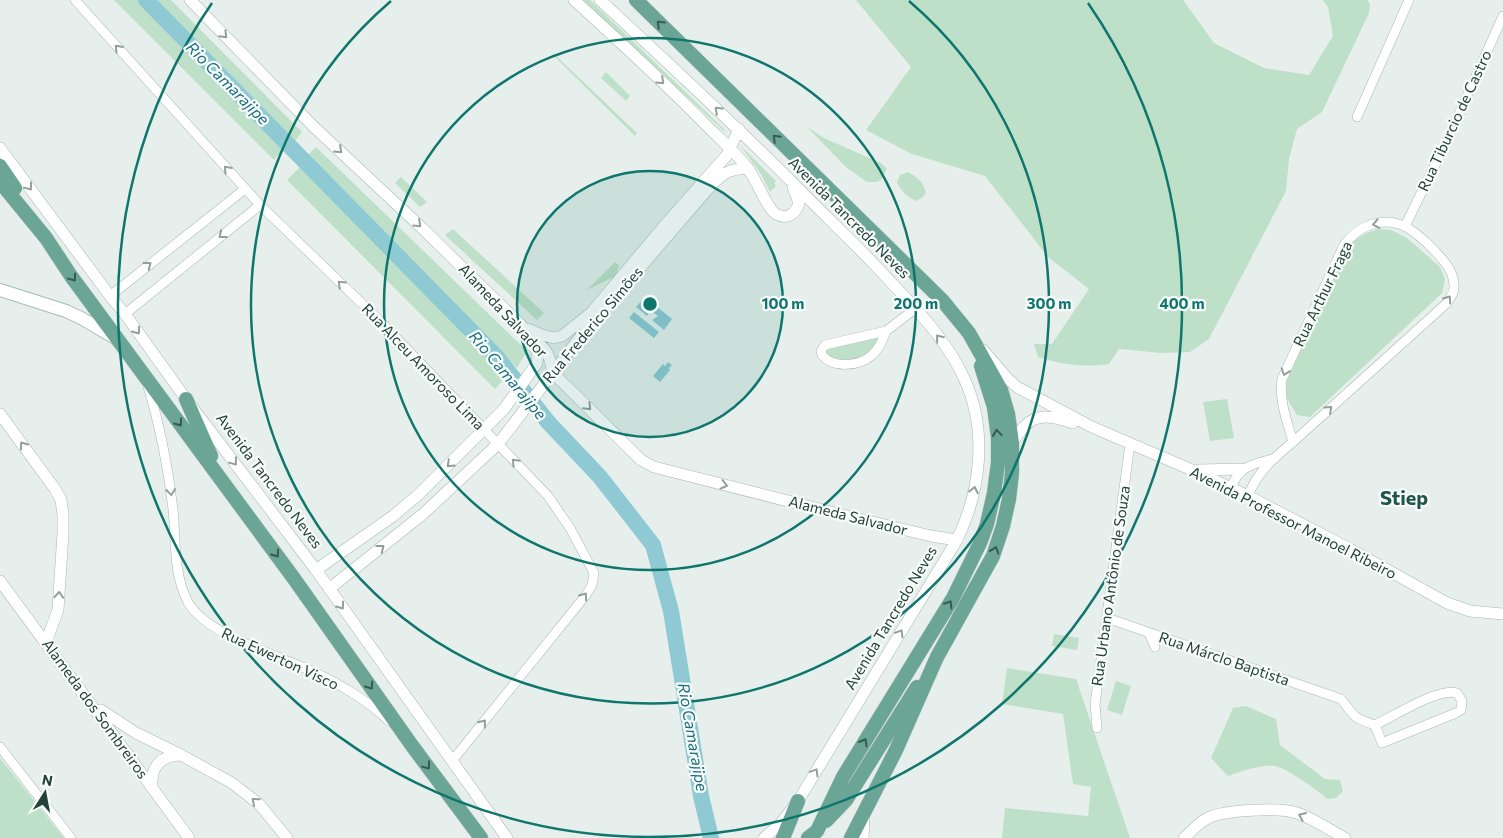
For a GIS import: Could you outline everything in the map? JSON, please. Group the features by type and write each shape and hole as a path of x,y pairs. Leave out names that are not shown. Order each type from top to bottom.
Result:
{"main road":[{"name":"Avenida Tancredo Neves","path":"636,0 942,300 969,334 1001,390 1008,414 1012,443 1012,473 1003,526 992,556 983,576 937,657 896,750 851,838"},
{"path":"0,166 71,276 295,580 413,747 481,838"},
{"path":"0,182 46,238"},
{"path":"0,290 66,311 120,341"},
{"name":"Avenida Tancredo Neves","path":"812,835 861,745 953,598 973,560 987,524 998,462 998,437 994,408 969,334"},
{"path":"186,400 220,479"},
{"path":"812,835 846,800 937,657"},
{"path":"783,838 798,801"}],"street":[{"name":"Rua Alceu Amoroso Lima","path":"75,0 260,205 380,321 548,496 558,508 594,573 594,579 586,595 452,761"},
{"name":"Alameda Salvador","path":"190,0 314,127 422,228 520,324 546,351 553,373 641,460 654,467 839,514 931,536 957,540"},
{"path":"574,0 677,95 731,148 756,180 772,212 778,215 786,216 793,214 797,210 799,204 790,181"},
{"name":"Avenida Tancredo Neves","path":"600,0 739,129 847,236 915,309 956,363 972,400 978,422 978,471 964,526 957,540 798,801 781,823 764,838"},
{"path":"1357,117 1408,0"},
{"name":"Rua Tiburcio de Castro","path":"1405,226 1444,147 1503,16"},
{"name":"Rua Frederico Simões","path":"520,324 542,336 554,338 562,336 591,313 727,155 739,129"},
{"name":"Avenida Tancredo Neves","path":"0,148 125,314 186,400 316,570 507,838"},
{"name":"Rua Frederico Simões","path":"329,589 423,514 498,444 577,341 718,178 735,168 748,168"},
{"path":"110,296 245,189"},
{"path":"125,314 260,205"},
{"name":"Rua Arthur Fraga","path":"1293,442 1282,402 1282,378 1344,245 1361,228 1374,223 1388,222 1405,226"},
{"path":"652,254 652,250 660,240 664,226"},
{"path":"1248,496 1256,479 1272,459 1447,303 1452,295 1454,287 1449,267 1420,237 1405,226"},
{"path":"886,331 884,338 872,355 864,361 840,364 830,362 822,355 821,351 825,345 886,331 915,309"},
{"path":"577,341 591,313"},
{"name":"Avenida Professor Manoel Ribeiro","path":"969,334 1017,387 1092,427 1248,496 1348,548 1446,603 1470,611 1500,613"},
{"name":"Rua Frederico Simões","path":"316,570 393,516 419,494 504,409 537,363 538,354 533,338"},
{"name":"Rua Ewerton Visco","path":"144,376 156,411 166,455 173,509 177,565 189,604 206,623 224,634 318,674 359,698 384,716 413,747"},
{"path":"0,414 56,489 61,500 63,533 58,610 46,642"},
{"name":"Avenida Professor Manoel Ribeiro","path":"1012,443 1030,420 1039,417 1049,417 1092,427"},
{"name":"Rua Urbano Antônio de Souza","path":"1097,728 1094,704 1130,444"},
{"path":"1192,470 1242,469 1272,459"},
{"path":"1231,488 1234,478 1242,469"},
{"name":"Alameda dos Sombreiros","path":"0,581 190,838"},
{"name":"Rua Márclo Baptista","path":"1107,618 1341,699 1361,722 1375,725"},
{"path":"1149,633 1155,647"},
{"path":"1451,691 1457,693 1462,701 1461,710 1456,713 1382,743 1375,725 1439,693 1451,691"},
{"path":"91,703 136,733 232,783 259,804 287,838"},
{"path":"0,747 4,760 71,838"},
{"path":"152,785 151,777 158,762 165,757 181,755"},
{"path":"1184,838 1199,824 1215,815 1277,810 1297,813 1346,838"},
{"path":"863,838 862,827 865,812"}],"green space":[{"path":"114,0 138,0 283,149 274,160"},
{"path":"154,0 171,0 302,132 294,142"},
{"path":"582,0 590,0 725,130 724,131"},
{"path":"856,0 1183,0 1214,43 1264,68 1309,75 1333,36 1328,7 1323,0 1367,0 1370,4 1369,13 1322,112 1297,129 1289,159 1286,191 1209,339 1190,352 1161,353 1119,349 1109,364 1091,366 1055,362 1038,357 1034,344 1052,344 1089,289 1048,257 985,176 912,154 866,130 911,67"},
{"path":"552,54 637,133 635,136"},
{"path":"606,72 630,96 626,101 601,78"},
{"path":"807,127 824,138 881,163 887,169 881,180 867,182 847,168"},
{"path":"740,145 776,181 774,183 776,186 770,192 761,174"},
{"path":"316,147 527,351 517,368 307,156"},
{"path":"302,165 506,377 495,389 287,180"},
{"path":"908,172 919,180 926,192 923,197 916,201 904,193 897,182 900,175"},
{"path":"401,177 427,202 420,207 395,183"},
{"path":"453,229 544,313 537,320 445,235"},
{"path":"1378,229 1391,230 1407,238 1440,267 1445,279 1442,293 1310,417 1297,415 1286,397 1287,378 1352,242 1366,233"},
{"path":"615,262 619,265 616,276 587,290"},
{"path":"883,335 871,350 860,358 847,360 828,359 825,351 831,347"},
{"path":"1227,399 1234,438 1210,441 1203,402"},
{"path":"1054,634 1079,638 1077,650 1052,646"},
{"path":"1007,668 1076,679 1130,838 1002,838 1005,808 1088,816 1091,787 1073,784 1063,714 1002,704"},
{"path":"1116,681 1131,686 1122,715 1107,710"},
{"path":"1246,706 1276,719 1280,745 1325,779 1340,780 1343,791 1336,798 1327,799 1310,785 1280,767 1275,766 1252,768 1229,776 1224,772 1211,758 1233,708"},
{"path":"0,758 64,838 0,838"}],"water":[{"path":"645,297 672,319 664,330 652,320 658,316 650,310 647,316 636,307"},
{"path":"634,312 659,332 654,338 629,318"},
{"path":"668,362 672,365 669,368 670,370 660,382 653,376 663,364 665,366"}],"waterway":[{"name":"Rio Camarajipe","path":"146,0 496,356 548,422 600,477 653,545 671,611 701,796 711,838"}],"district":[{"name":"Stiep","path":"1404,498"}]}
